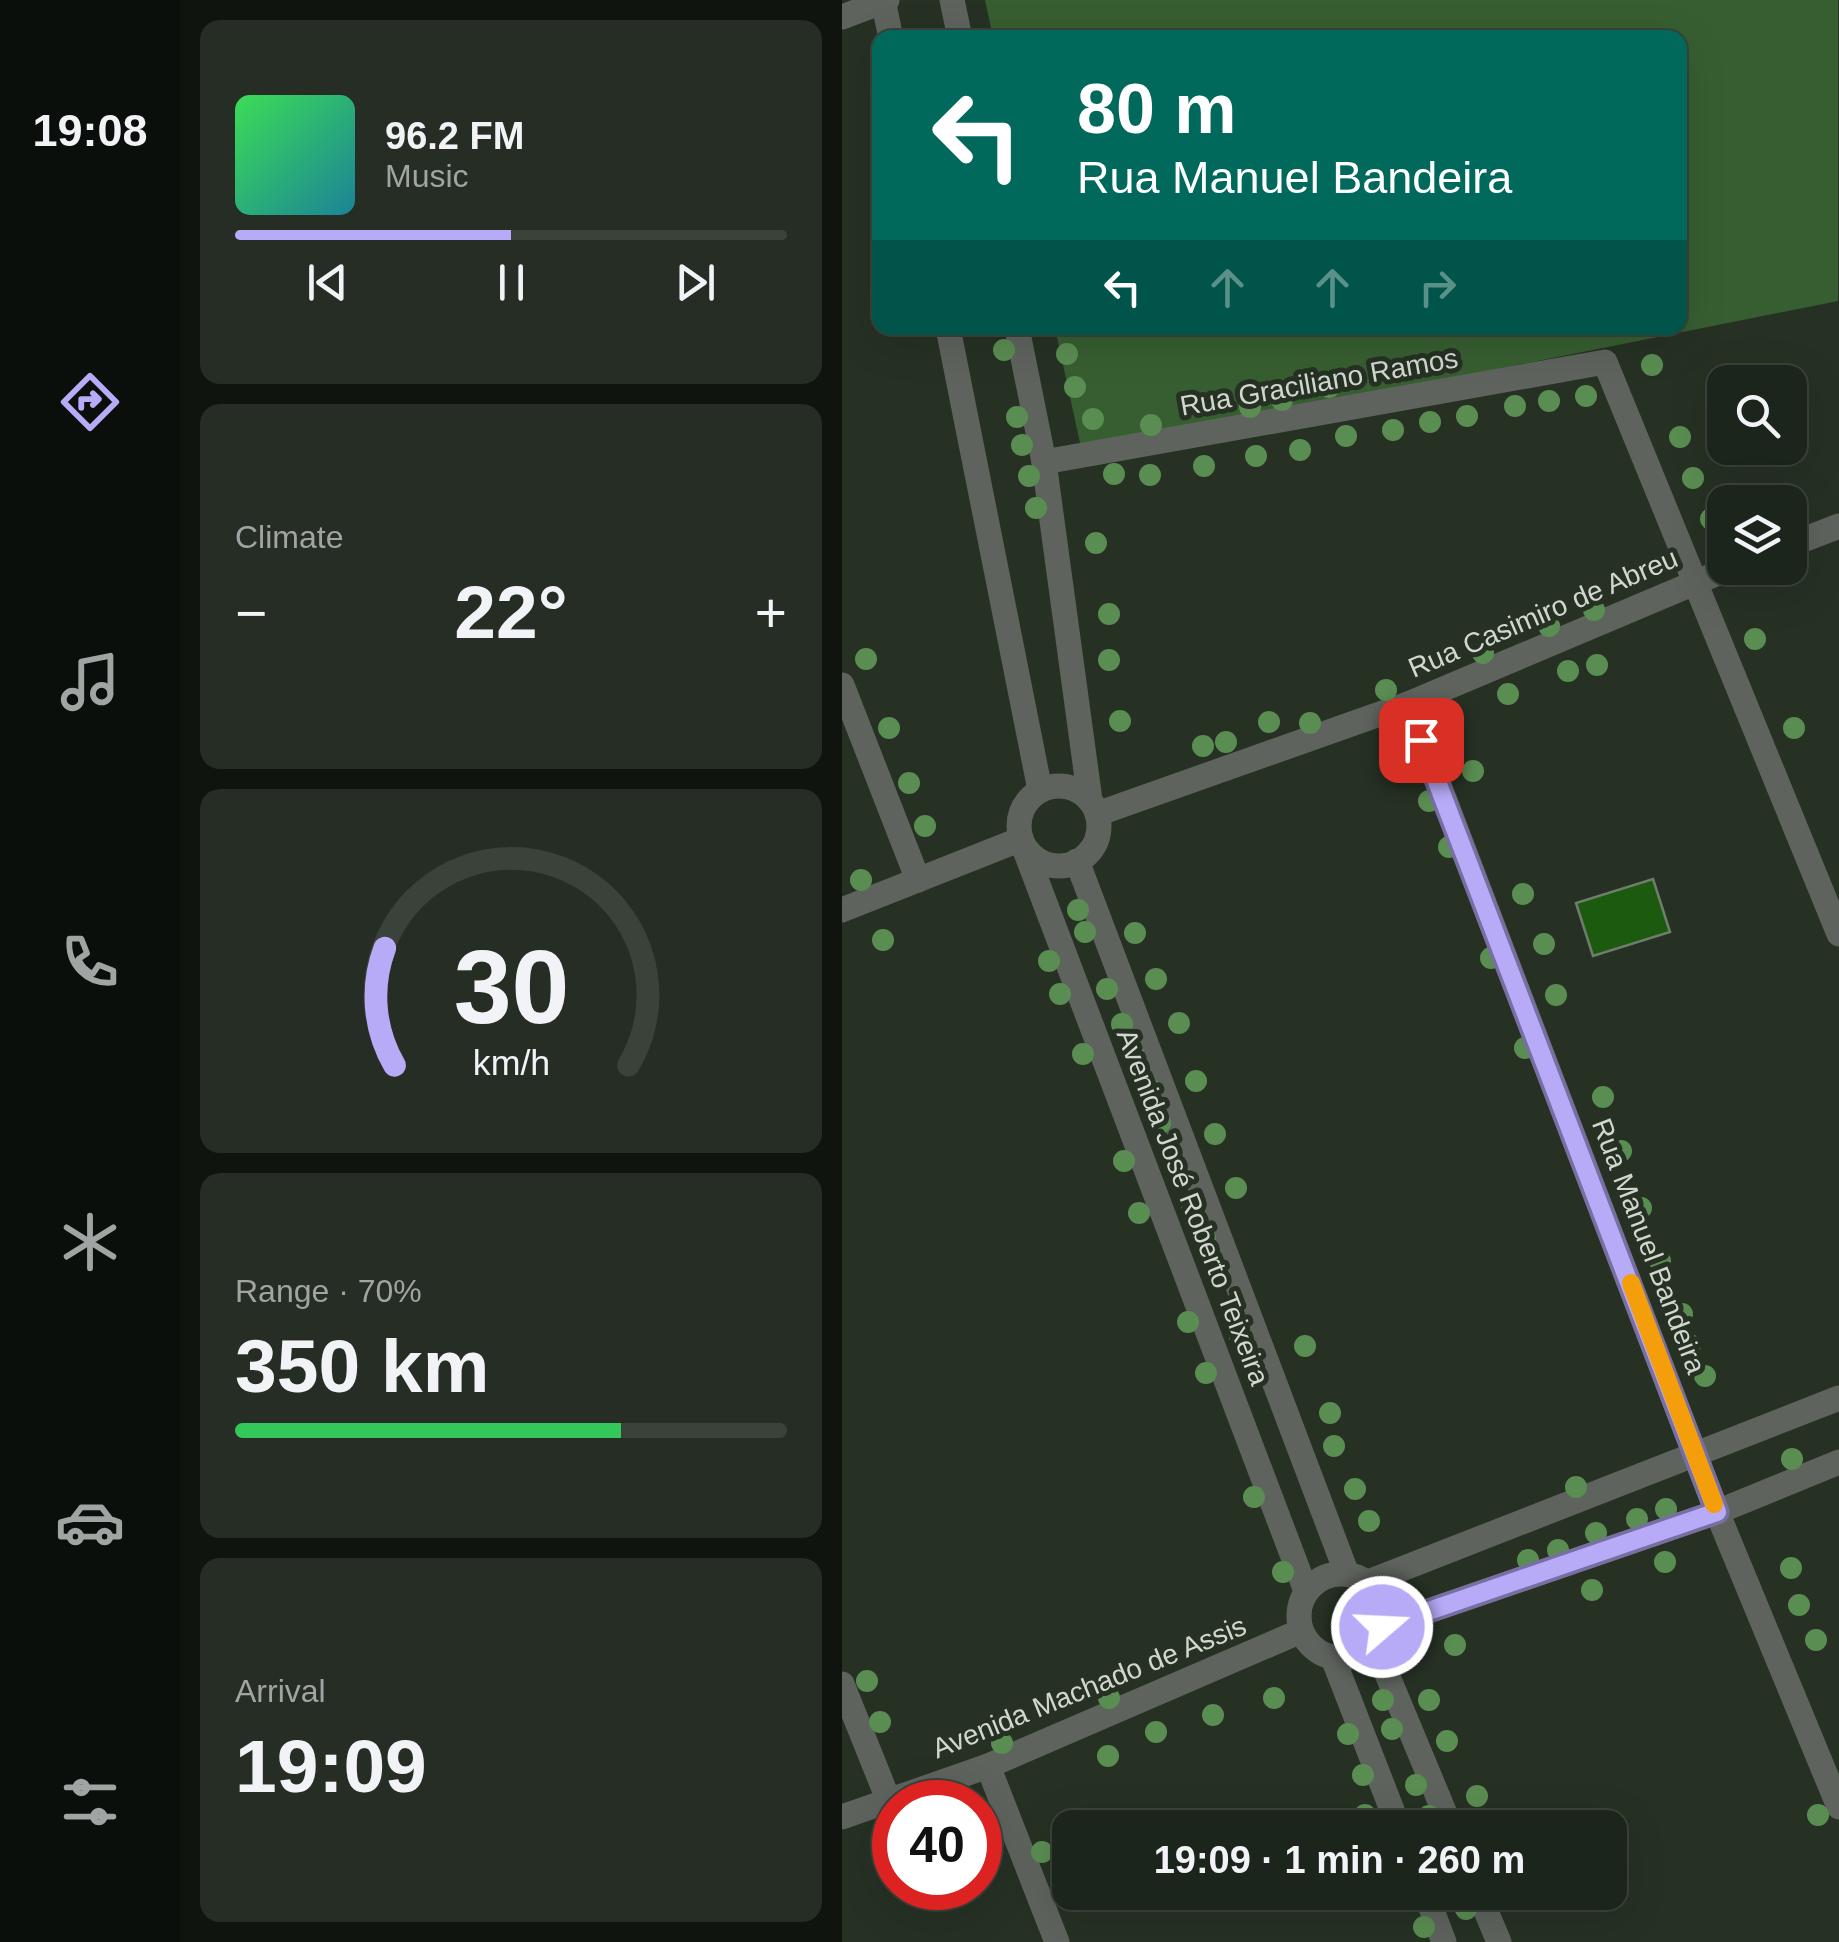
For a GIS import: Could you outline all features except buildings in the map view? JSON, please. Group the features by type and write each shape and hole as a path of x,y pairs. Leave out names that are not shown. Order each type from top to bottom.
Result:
{"street":[{"path":"952,0 958,30"},
{"path":"842,17 885,1 890,30"},
{"path":"949,335 1040,790"},
{"path":"1019,335 1044,462 1093,807 1099,825 1098,836 1087,855 1058,866 1038,860 1022,842 1018,820 1026,802 1040,790 1058,785 1075,789 1093,807"},
{"name":"Rua Graciliano Ramos","path":"1044,462 1605,362 1695,581"},
{"path":"1807,538 1838,526"},
{"name":"Rua Casimiro de Abreu","path":"1093,807 1408,704 1707,577"},
{"path":"1695,581 1838,934"},
{"path":"842,685 918,880"},
{"name":"Rua Manuel Bandeira","path":"1408,704 1717,1512 1838,1807"},
{"path":"842,910 1022,842"},
{"name":"Avenida José Roberto Teixeira","path":"1022,842 1306,1592"},
{"name":"Avenida José Roberto Teixeira","path":"1078,861 1357,1578"},
{"path":"1838,1398 1357,1578 1336,1574 1324,1577 1306,1592 1298,1611 1301,1632 1314,1649 1333,1658 1352,1658 1368,1649 1378,1635 1717,1512 1838,1462"},
{"path":"1357,1578 1381,1602 1378,1635 1444,1810"},
{"name":"Avenida Machado de Assis","path":"947,1780 1301,1632"},
{"path":"1333,1658 1392,1810"},
{"path":"842,1684 880,1780"},
{"path":"988,1766 1057,1942"},
{"name":"Avenida Machado de Assis","path":"842,1817 872,1806"},
{"path":"1432,1910 1444,1942"},
{"path":"1486,1910 1499,1942"}],"green space":[{"path":"985,0 1838,0 1838,301 1687,331 1687,30 991,30"},
{"path":"1057,335 1668,335 1082,452"}],"slow traffic":[{"path":"1631,1283 1714,1504"}],"route":[{"path":"1382,1627 1717,1512 1421,740"}]}
